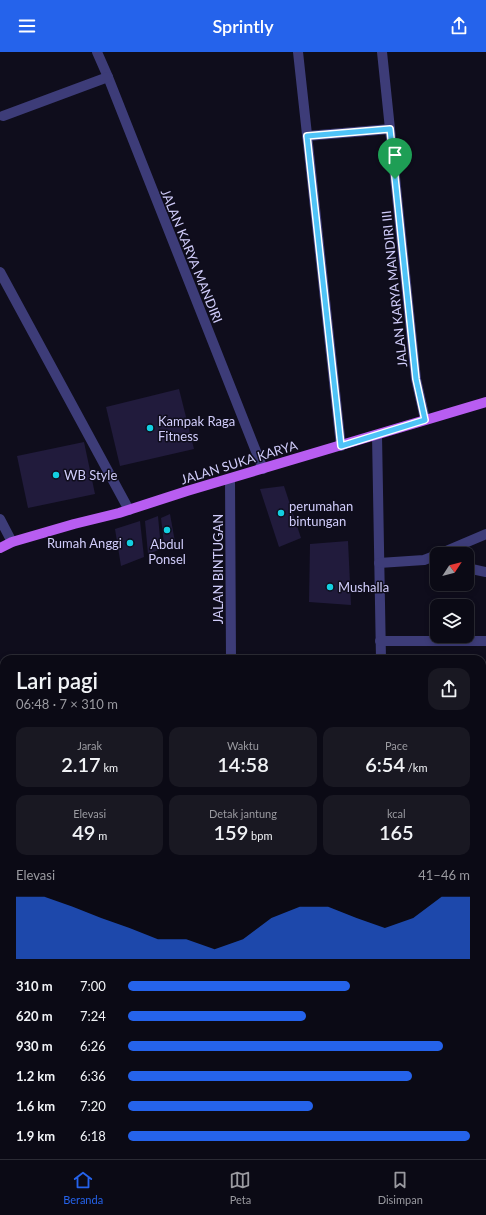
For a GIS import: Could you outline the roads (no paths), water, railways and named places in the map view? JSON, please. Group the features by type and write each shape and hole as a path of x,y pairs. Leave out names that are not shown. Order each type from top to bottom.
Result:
{"main road":[{"name":"JALAN SUKA KARYA","path":"0,548 12,542 129,510 187,491 377,435 424,414 486,402"}],"street":[{"name":"JALAN KARYA MANDIRI","path":"97,52 263,469"},
{"path":"298,52 341,446"},
{"name":"JALAN KARYA MANDIRI III","path":"382,52 416,379 424,414"},
{"path":"3,116 108,77"},
{"path":"307,136 390,129"},
{"path":"0,272 129,510"},
{"path":"377,435 381,655"},
{"name":"JALAN BINTUGAN","path":"230,479 231,655"},
{"path":"0,519 12,542"},
{"path":"455,547 486,534"},
{"path":"424,560 430,557"},
{"path":"379,563 424,560 430,561"},
{"path":"474,569 486,572"},
{"path":"380,641 486,641"}],"place":[{"name":"Kampak Raga Fitness","path":"150,428"},
{"name":"WB Style","path":"56,475"},
{"name":"perumahan bintungan","path":"281,513"},
{"name":"Abdul Ponsel","path":"167,530"},
{"name":"Rumah Anggi","path":"130,543"},
{"name":"Mushalla","path":"330,587"}]}
